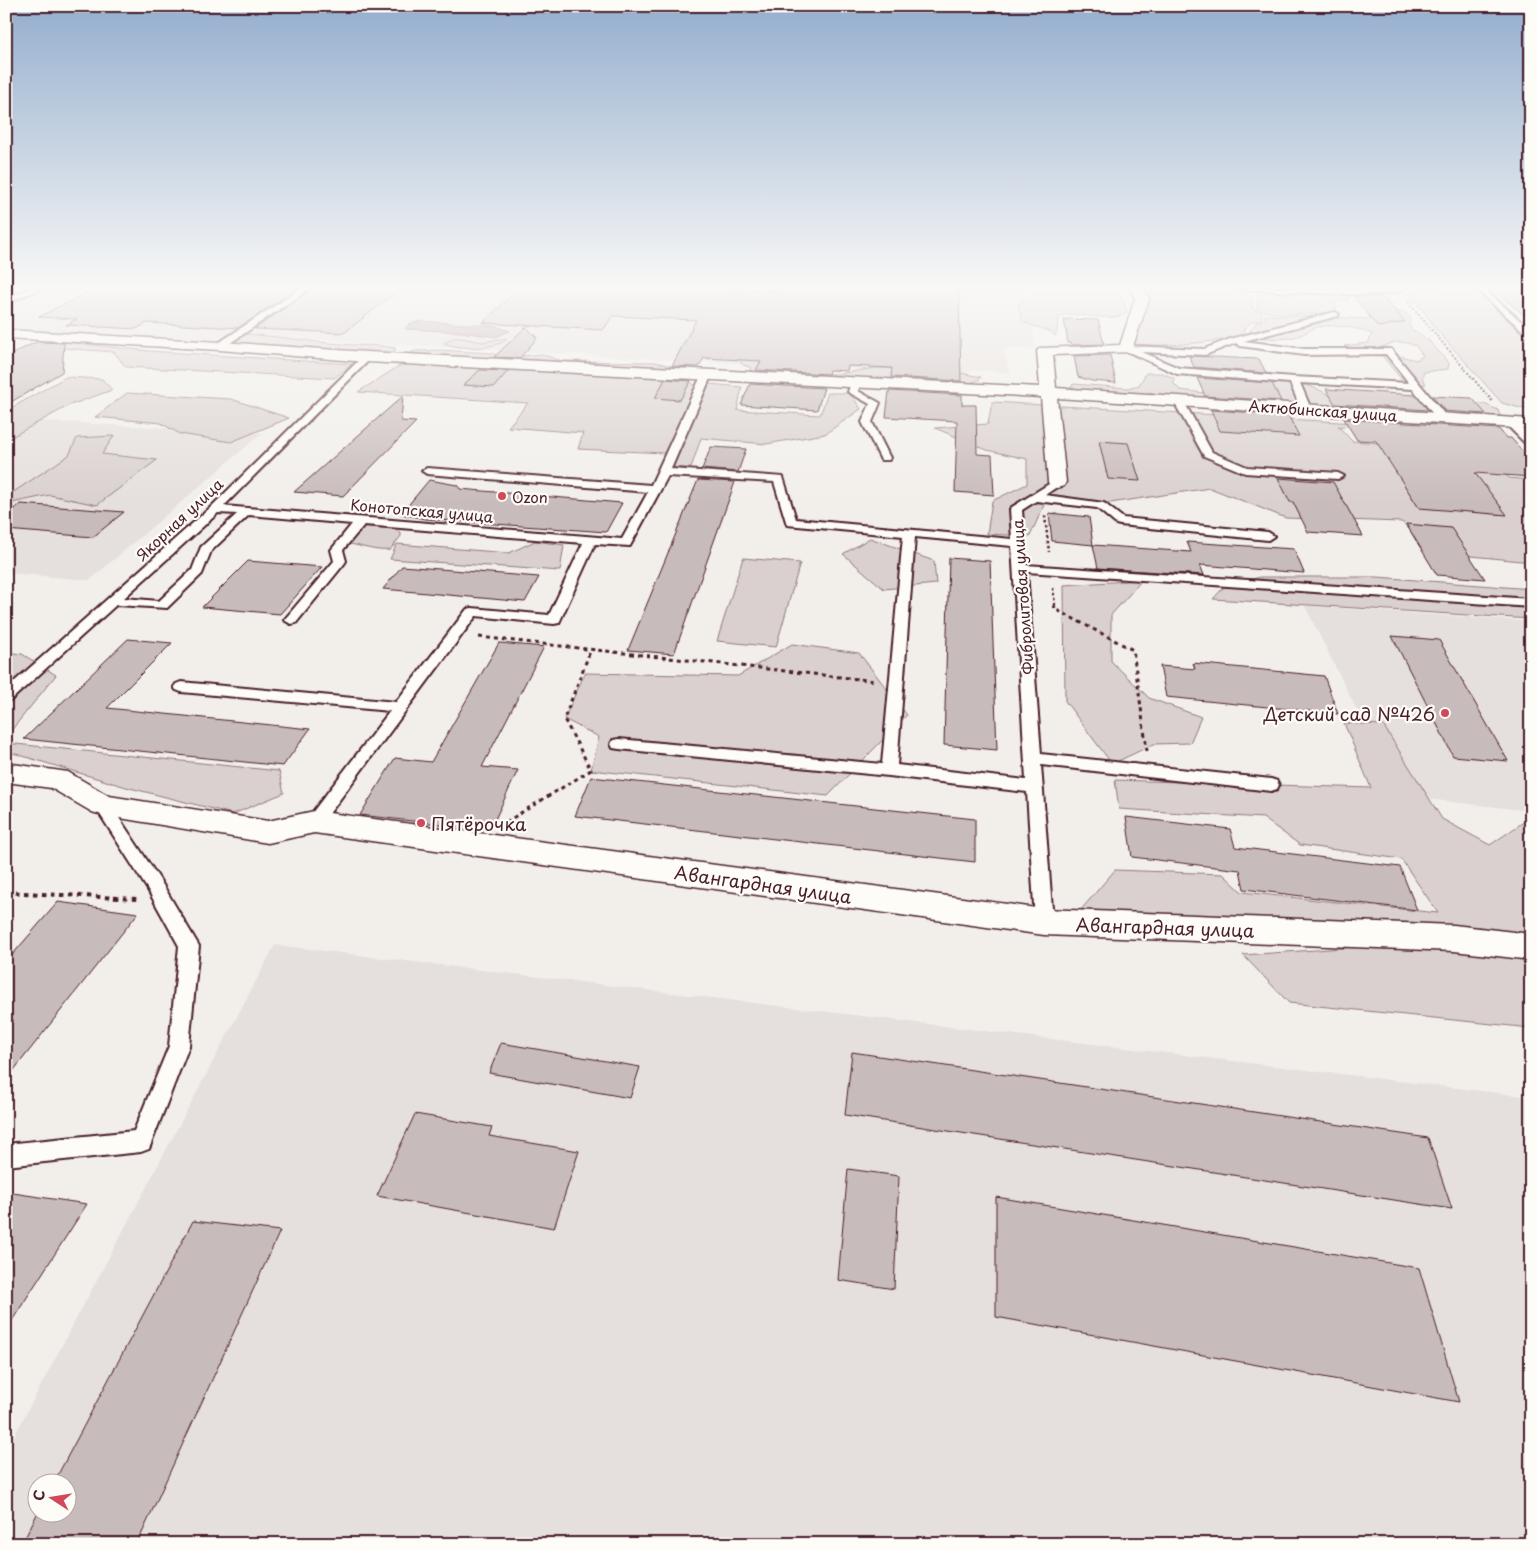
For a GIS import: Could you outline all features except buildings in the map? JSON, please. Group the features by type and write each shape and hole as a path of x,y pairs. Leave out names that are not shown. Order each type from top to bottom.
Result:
{"street":[{"name":"Актюбинская улица","path":"413,359 1048,392 1531,424"},
{"name":"Фибролитовая улица","path":"1046,359 1057,482"},
{"name":"Авангардная улица","path":"6,772 58,779 102,805 268,832 314,822 1044,922 1454,938 1531,947"}],"lane":[{"name":"Якорная улица","path":"6,698 215,509 364,359"},
{"path":"1150,359 1177,371 1294,380 1416,386"},
{"path":"1395,359 1442,418"},
{"path":"427,471 655,489 708,374"},
{"path":"1294,380 1306,409"},
{"path":"856,382 853,392 875,404 866,422 885,458"},
{"path":"1178,400 1208,454 1245,470 1338,476"},
{"path":"1511,423 1531,443"},
{"path":"664,472 779,480 791,522 1019,543"},
{"name":"Фибролитовая улица","path":"1044,922 1016,509 1039,497 1057,482"},
{"name":"Конотопская улица","path":"215,509 626,543 655,489"},
{"path":"1039,497 1100,505 1120,521 1268,536"},
{"path":"113,601 162,605 198,571 205,550 246,512"},
{"path":"292,620 340,561 337,550 361,521"},
{"path":"889,770 909,533"},
{"path":"314,822 472,612 554,620 590,540"},
{"path":"1020,568 1531,603"},
{"path":"181,687 400,707"},
{"path":"619,744 889,770 1035,787"},
{"path":"1033,759 1271,785"},
{"path":"6,1155 141,1141 179,1046 188,946 163,900 102,805"}],"path":[{"path":"1457,359 1511,423"},
{"path":"1039,497 1051,570 1055,609 1133,650 1150,772"},
{"path":"455,634 896,683"},
{"path":"470,843 591,770 564,719 591,649"},
{"path":"6,892 163,900"}],"shaded area":[{"path":"120,359 279,359 352,364 334,378 126,367"},
{"path":"436,359 656,362 675,367 696,387 665,453 578,449 583,433 508,427 528,403 358,392 407,361 472,368 495,368"},
{"path":"664,359 1006,359 1009,372 971,370 963,376"},
{"path":"743,359 761,359 786,372 838,374 876,368 955,372 981,377 979,380 967,384 744,372 751,371 750,367 740,362"},
{"path":"1385,359 1446,359 1449,363 1448,369 1424,372 1422,378 1426,384 1414,387 1402,380"},
{"path":"1463,359 1531,359 1531,370 1527,372 1531,374 1531,411 1502,403"},
{"path":"1146,373 1162,373 1174,378 1174,384 1180,390 1192,392 1225,394 1266,381 1286,381 1315,388 1332,397 1406,397 1419,394 1467,404 1484,404 1498,410 1500,416 1490,420 1164,397 1151,392 1140,395 1070,391 1073,384 1128,388 1139,385"},
{"path":"66,377 102,379 112,390 70,405 6,440 6,411"},
{"path":"709,384 742,387 737,410 820,415 828,393 850,393 861,409 825,434 766,444 701,438 691,468 669,467"},
{"path":"127,393 231,399 289,418 231,442 180,434 161,423 95,417"},
{"path":"992,402 1425,427 1426,430 1338,426 1352,441 1452,449 1476,441 1509,478 1531,480 1531,562 1432,552 1402,522 1286,518 1210,488 1110,503 1049,494 1030,536 987,534 992,501 1027,484 1027,459 987,450 935,428 988,424"},
{"path":"6,419 262,433 90,580 6,573"},
{"path":"114,436 102,454 157,460 97,505 50,495 6,504 6,497 69,455 77,438"},
{"path":"360,526 394,529 401,533 401,536 390,550 373,549 344,543"},
{"path":"870,538 934,561 936,584 884,589 843,554"},
{"path":"535,541 564,545 560,571 390,559 397,544 509,553"},
{"path":"743,558 800,563 776,647 717,641"},
{"path":"1260,577 1377,577 1531,589 1531,619 1213,599 1224,587"},
{"path":"1142,580 1111,615 1111,661 1149,698 1201,717 1190,743 1154,744 1112,764 1065,701 1064,585"},
{"name":"Детский сад №426","path":"1305,606 1524,621 1531,630 1531,811 1400,796"},
{"path":"792,644 859,653 907,715 828,796 591,770 599,737 564,719 585,673 738,676"},
{"path":"6,652 22,654 56,675 6,737"},
{"path":"1344,723 1383,725 1442,819 1490,845 1531,817 1531,1028 1289,1003 1243,955 1373,946 1079,912 1115,870 1223,874 1242,892 1438,913 1401,859 1300,845 1263,818 1119,809 1115,780 1371,788"},
{"path":"6,743 279,771 284,793 233,814 126,787 6,751"},
{"path":"275,945 1531,1097 1531,1544 6,1544 6,1451"}],"place":[{"name":"Ozon","path":"502,496"},
{"name":"Детский сад №426","path":"1445,713"},
{"name":"Пятёрочка","path":"421,823"}]}
